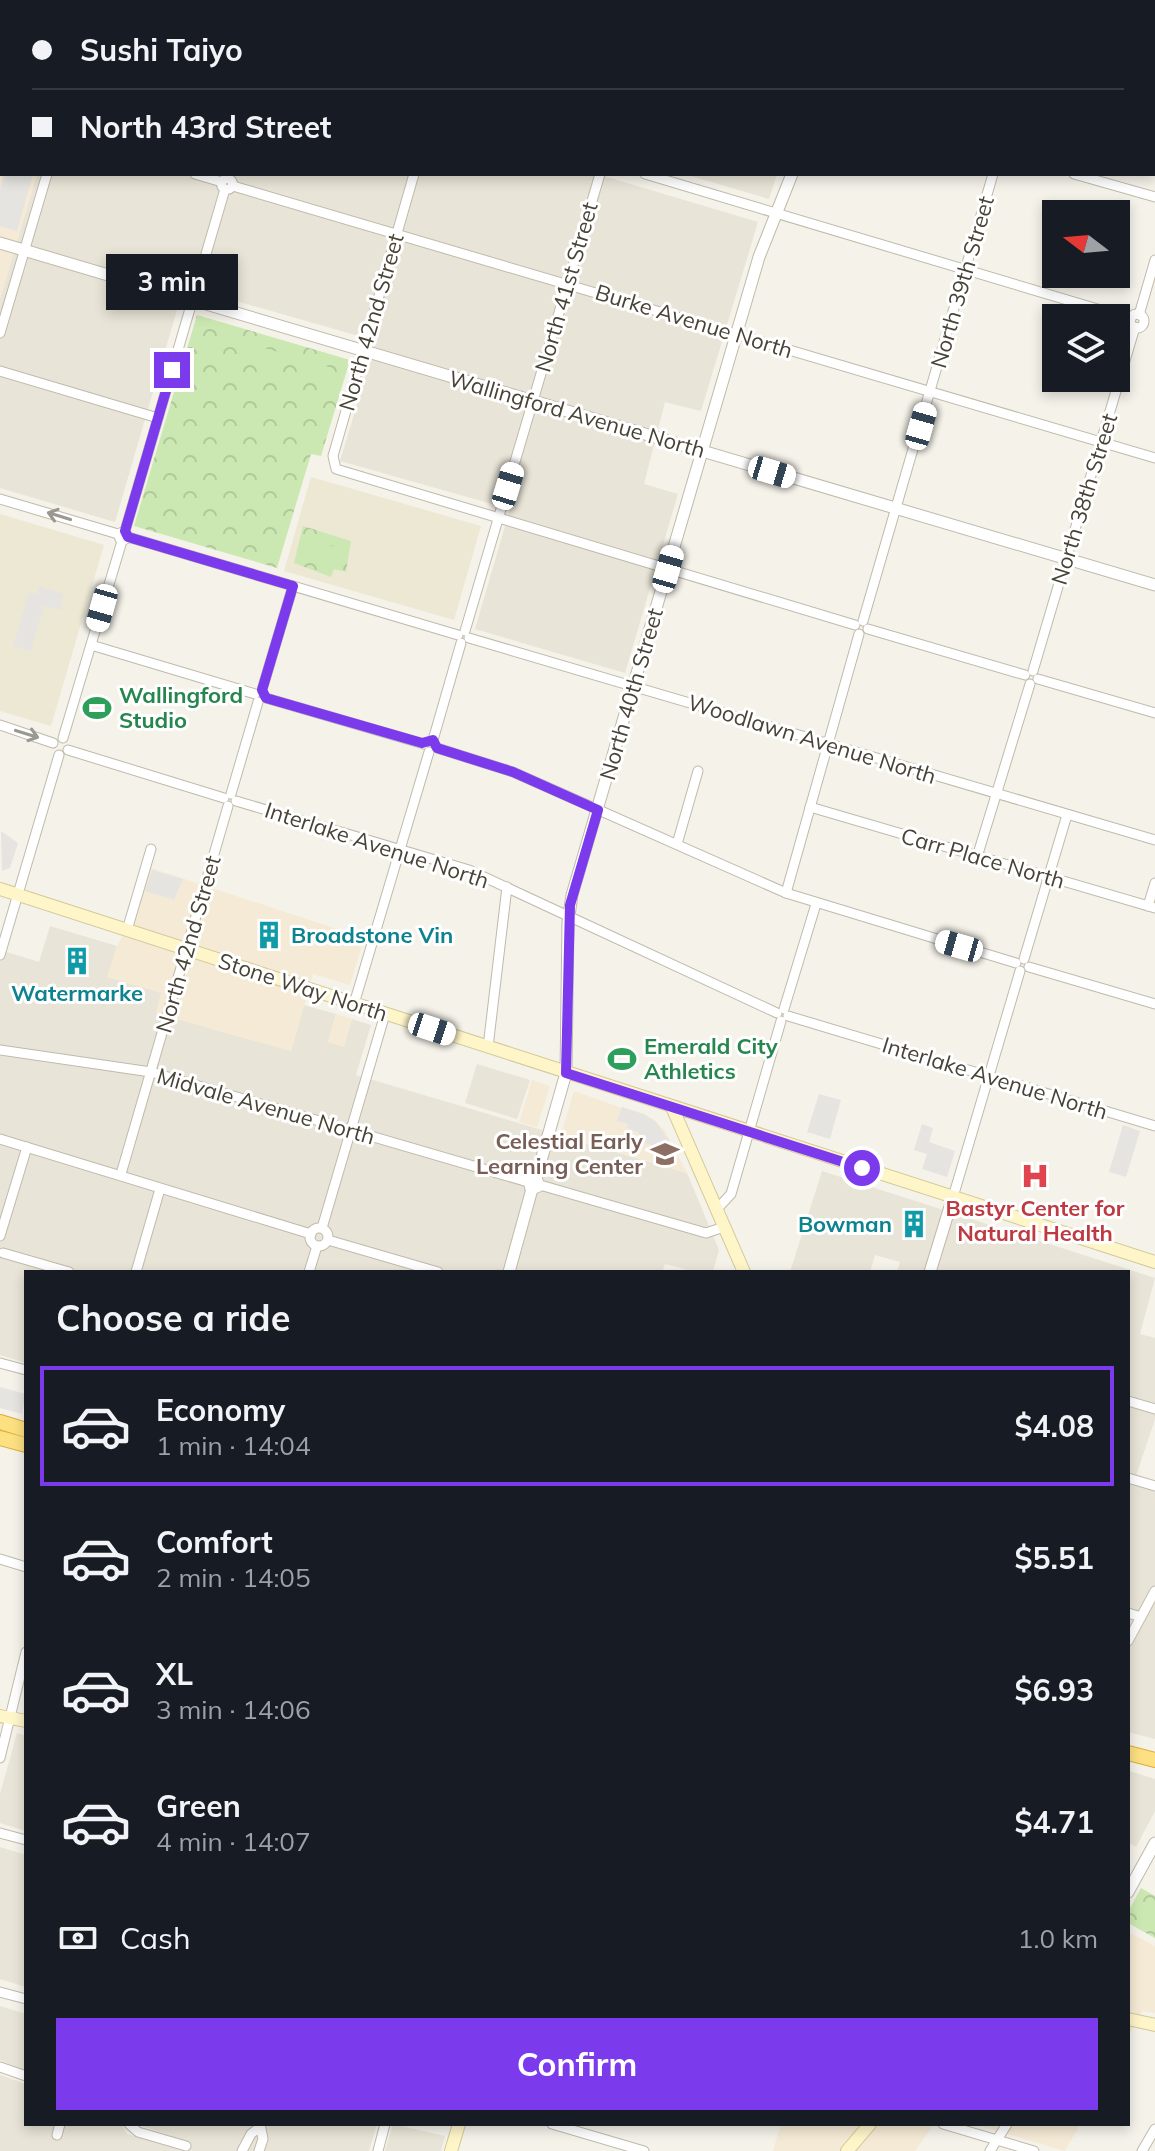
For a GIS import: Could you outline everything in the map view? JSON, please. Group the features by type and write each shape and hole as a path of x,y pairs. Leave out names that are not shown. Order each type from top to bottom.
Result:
{"highway":[{"path":"0,1422 24,1429"},
{"path":"0,1438 24,1444"},
{"path":"1130,1751 1155,1758"}],"main road":[{"name":"Stone Way North","path":"0,889 1155,1262"},
{"path":"672,1107 743,1270"},
{"path":"1130,2019 1155,2025"},
{"path":"451,2151 457,2126"},
{"path":"847,2151 868,2126"}],"street":[{"path":"0,333 46,176"},
{"name":"Burke Avenue North","path":"203,176 1155,458"},
{"name":"North 42nd Street","path":"413,176 333,456 336,469 498,520"},
{"name":"North 41st Street","path":"354,1004 599,176"},
{"path":"652,176 1155,327"},
{"name":"North 40th Street","path":"510,1270 566,1073 569,914 737,334 791,176"},
{"name":"North 39th Street","path":"786,893 992,176"},
{"path":"1081,176 1155,197"},
{"path":"0,725 53,743 63,738 228,182"},
{"name":"Wallingford Avenue North","path":"0,243 1155,585"},
{"name":"North 38th Street","path":"977,857 1155,260"},
{"path":"0,371 158,418"},
{"name":"Woodlawn Avenue North","path":"0,499 1155,840"},
{"path":"498,520 1155,713"},
{"name":"North 42nd Street","path":"121,1174 293,586"},
{"path":"91,645 513,772 816,904 1155,1004"},
{"path":"0,955 68,742 63,738"},
{"path":"53,743 53,751 63,753"},
{"name":"Interlake Avenue North","path":"63,753 469,870 783,1015 1155,1126"},
{"path":"677,844 698,771"},
{"name":"Carr Place North","path":"810,807 1152,907"},
{"path":"931,1270 1067,815"},
{"path":"127,930 151,849"},
{"path":"1152,907 1155,883"},
{"path":"488,1047 507,887"},
{"path":"717,1209 731,1194 816,904"},
{"path":"385,1014 322,1228 328,1240 431,1270"},
{"name":"Midvale Avenue North","path":"0,1050 151,1072 706,1233 724,1227"},
{"path":"0,1139 311,1234 322,1228"},
{"path":"0,1236 27,1147"},
{"path":"137,1270 160,1189"},
{"path":"310,1270 317,1246 311,1234"},
{"path":"317,1246 325,1245 328,1240"},
{"path":"1,1252 62,1270"},
{"path":"0,1363 24,1369"},
{"path":"1130,1402 1155,1409"},
{"path":"1130,1479 1155,1486"},
{"path":"0,1559 24,1566"},
{"path":"1130,1637 1155,1591"},
{"path":"1130,1614 1141,1617"},
{"path":"0,1758 5,1717 24,1658"},
{"path":"0,1833 24,1839"},
{"path":"1130,1888 1155,1843"},
{"path":"0,1992 24,1998"},
{"path":"0,2067 24,2075"},
{"path":"57,2135 59,2126"},
{"path":"131,2126 138,2132 186,2146"},
{"path":"242,2151 251,2134 260,2126 263,2132 259,2151"},
{"path":"378,2151 384,2126"},
{"path":"559,2126 644,2151"},
{"path":"950,2126 1034,2151"},
{"path":"990,2151 1006,2126"},
{"path":"1142,2151 1155,2129"}],"shaded area":[{"path":"0,176 36,176 0,299"},
{"path":"3,176 32,176 17,231 0,226 0,189"},
{"path":"36,176 604,176 758,222 701,411 665,402 644,484 678,494 625,673 475,629 510,509 340,461 376,341 184,286 115,522 0,488 0,299"},
{"path":"691,176 776,176 769,199"},
{"path":"311,477 481,526 454,620 284,571"},
{"path":"0,514 104,545 51,726 0,711"},
{"path":"39,586 64,594 60,610 44,606 31,651 13,646 29,592 37,594"},
{"path":"1,831 18,843 10,868 2,871"},
{"path":"148,867 364,938 350,985 313,974 291,1051 156,1013 161,993 107,977 117,946 135,912"},
{"path":"152,870 183,879 174,900 145,891"},
{"path":"50,926 117,946 108,977 162,993 156,1013 291,1051 304,1005 336,1014 328,1042 344,1046 352,1019 371,1025 356,1075 687,1173 719,1250 714,1270 688,1270 665,1264 663,1270 24,1270 24,1362 0,1355 0,950 39,962"},
{"path":"336,1014 352,1019 344,1047 328,1042"},
{"path":"477,1064 530,1080 517,1119 465,1103"},
{"path":"532,1080 550,1086 537,1127 519,1122"},
{"path":"574,1091 653,1119 665,1131 687,1173 561,1134"},
{"path":"819,1094 841,1100 830,1139 807,1132"},
{"path":"622,1107 644,1114 656,1122 671,1144 669,1150 645,1143 638,1138 639,1133 627,1128 628,1124 617,1121"},
{"path":"922,1124 933,1128 929,1142 955,1151 947,1177 922,1169 927,1154 914,1150"},
{"path":"1123,1125 1140,1131 1126,1177 1109,1172"},
{"path":"822,1171 1155,1278 1140,1334 1155,1338 1155,1419 1136,1476 1155,1482 1155,1739 1130,1733 1130,1270 898,1270 900,1262 875,1255 871,1270 791,1270"},
{"path":"0,1387 24,1393 22,1414 0,1408"},
{"path":"17,1733 24,1735 24,1830 0,1823 0,1794"},
{"path":"1130,1771 1155,1779 1155,1811 1136,1847 1130,1843"},
{"path":"0,1847 24,1854 24,1986 0,1979"},
{"path":"1130,1933 1155,1946 1155,2013 1142,2011 1130,2032"},
{"path":"0,2006 24,2013 24,2070 0,2060"},
{"path":"0,2075 24,2083 24,2126 122,2126 127,2134 182,2151 0,2151"},
{"path":"143,2126 256,2126 238,2151 189,2151 191,2143"},
{"path":"263,2126 376,2126 369,2151 244,2151"},
{"path":"392,2126 445,2136 441,2151 385,2151"},
{"path":"780,2126 933,2126 915,2151 773,2151"},
{"path":"981,2126 1079,2126 1065,2151"}],"green space":[{"path":"197,315 350,360 321,456 311,454 277,568 134,526"},
{"path":"253,345 285,354 280,368 249,359"},
{"path":"301,359 332,368 328,382 297,373"},
{"path":"303,526 351,541 346,572 334,569 331,577 294,563"},
{"path":"312,540 339,548 334,565 306,561"},
{"path":"1141,1888 1155,1896 1155,1938 1130,1924 1130,1908"}],"place":[{"name":"Wallingford Studio","path":"97,708"},
{"name":"Broadstone Vin","path":"269,935"},
{"name":"Watermarke","path":"77,961"},
{"name":"Emerald City Athletics","path":"622,1059"},
{"name":"Celestial Early Learning Center","path":"665,1154"},
{"name":"Bastyr Center for Natural Health","path":"1035,1176"},
{"name":"Bowman","path":"914,1224"}],"route":[{"path":"172,370 125,531 128,537 293,586 262,690 266,698 424,744 433,740 437,748 513,772 598,810 570,905 566,1073 862,1168"}]}
